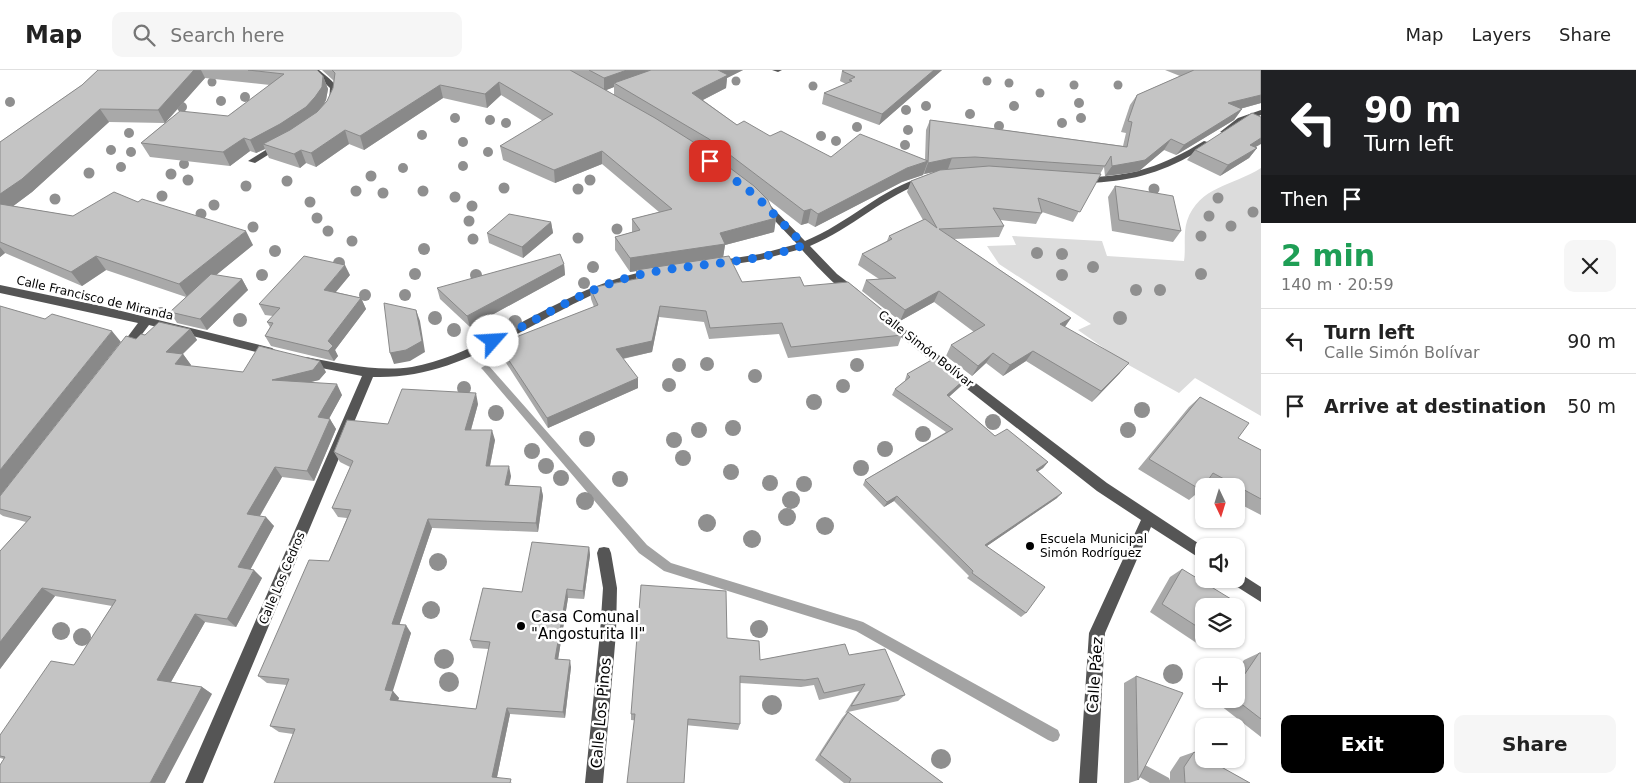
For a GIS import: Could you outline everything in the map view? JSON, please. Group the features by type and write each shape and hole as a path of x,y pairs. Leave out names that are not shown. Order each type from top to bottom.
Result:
{"street":[{"path":"315,70 334,87 335,95 328,112"},
{"path":"1073,179 1114,180 1140,176 1165,166 1199,148 1241,120 1261,112"},
{"path":"252,160 291,138"},
{"path":"704,266 767,256 804,245 831,233 917,181 936,177"},
{"name":"Calle Simón Bolívar","path":"756,196 833,276 867,304 1102,487 1195,549"},
{"name":"Calle Francisco de Miranda","path":"0,289 146,321 335,368 370,372 413,371 435,366 506,335 588,292 618,280 667,271"},
{"path":"117,359 146,321"},
{"name":"Calle Los Cedros","path":"194,783 370,372"},
{"name":"Calle Páez","path":"1088,783 1097,633 1148,519"},
{"name":"Calle Los Pinos","path":"594,783 608,633 610,588 604,553"},
{"path":"1245,584 1261,595"}],"shaded area":[{"path":"1261,168 1261,416 1195,378 1179,393 1125,363 1078,330 1091,324 999,264 987,246 1016,245 1012,236 1102,241 1107,256 1184,261 1185,231 1192,209 1200,200 1218,188"}],"building":[{"path":"98,70 194,70 158,110 100,109 22,179 0,194 0,142 82,85"},
{"path":"248,70 317,70 323,76 322,87 306,107 280,124 250,140 244,138 223,152 141,143 180,111 228,116 284,74"},
{"path":"332,70 570,70 655,118 706,150 754,186 768,200 776,218 720,233 725,244 630,258 615,237 640,230 632,219 672,209 602,151 554,170 500,146 553,114 499,82 485,94 440,85 360,136 345,130 311,153 301,150 294,154 263,144 290,130 317,112 327,101 333,88 335,73"},
{"path":"589,70 627,70 604,78"},
{"path":"651,70 718,70 728,75 692,93 737,125 744,121 770,136 781,131 831,157 860,134 928,161 907,168 818,214 811,209 804,211 709,139 614,83"},
{"path":"934,70 882,114 824,93 852,81 849,80 855,77 842,71"},
{"path":"1194,70 1261,70 1261,95 1228,103 1242,109 1184,145 1171,139 1145,160 1112,166 1111,156 1105,166 975,157 952,158 928,163 930,120 1127,147 1132,122 1128,121 1137,95"},
{"path":"1252,113 1261,117 1261,138 1250,145 1257,148 1228,165 1195,150"},
{"path":"989,166 1101,174 1080,212 1038,198 1042,213 993,208 1004,226 939,229 1071,318 1060,324 1129,363 1101,391 1033,351 1010,365 993,353 978,366 951,345 985,325 939,291 905,310 866,280 896,278 862,254 892,239 889,236 925,219 937,228 911,181 940,170"},
{"path":"1115,186 1173,196 1181,231 1119,220"},
{"path":"114,192 138,202 142,199 246,231 179,284 96,256 71,272 0,242 0,204 73,216"},
{"path":"509,214 551,222 522,247 487,233"},
{"path":"560,254 564,264 467,316 437,288"},
{"path":"304,256 345,265 324,290 361,298 328,341 333,346 328,351 265,336 273,323 267,322 280,308 259,304"},
{"path":"729,256 742,282 800,277 804,286 848,282 891,317 884,321 902,335 791,347 782,323 710,328 706,311 660,306 652,341 616,349 638,378 547,418 498,344 598,305 590,288 641,278 636,270"},
{"path":"211,274 242,279 200,319 170,312"},
{"path":"384,303 416,310 422,341 406,350 390,353"},
{"path":"0,306 45,319 52,314 112,331 0,470"},
{"path":"159,322 190,329 166,352 183,354 175,364 243,372 259,346 320,361 313,370 272,380 337,384 318,417 330,419 307,471 275,467 247,514 266,517 238,567 254,570 227,619 195,614 157,680 202,687 150,783 0,783 0,765 5,757 0,756 0,735 51,661 74,665 116,600 42,588 0,642 0,551 31,517 0,509 0,496 126,336 136,339 141,334 145,335"},
{"path":"935,358 964,380 947,395 995,436 1007,429 1048,462 1036,470 1062,493 985,545 1045,587 1026,613 972,573 973,571 897,496 887,502 865,480 953,429 895,389 910,377 907,374"},
{"path":"402,389 476,393 465,430 492,430 486,466 509,466 505,485 541,487 536,523 428,519 392,624 406,625 385,690 393,691 390,700 476,709 490,642 470,640 483,588 522,592 532,542 589,547 583,591 567,589 555,659 570,660 563,712 507,708 492,777 511,779 510,783 274,783 295,729 270,726 289,679 258,676 309,560 329,561 351,510 332,508 353,461 334,452 347,420 388,424"},
{"path":"1200,397 1249,423 1238,438 1261,450 1261,499 1245,490 1245,478 1222,478 1213,473 1209,478 1195,478 1195,486 1149,459"},
{"path":"1182,569 1195,577 1195,588 1213,588 1229,598 1195,598 1195,625 1162,604"},
{"path":"641,585 726,591 727,638 759,641 760,660 845,644 849,655 885,649 905,695 851,706 865,684 824,693 818,678 805,680 740,676 740,724 688,719 684,783 627,783 635,714 631,714"},
{"path":"1259,653 1261,653 1261,719 1245,707 1245,674"},
{"path":"1136,676 1183,693 1138,780"},
{"path":"848,712 943,783 849,783 851,779 820,755"},
{"path":"1194,752 1195,768 1223,768 1250,783 1185,783 1184,767"}],"waterway":[{"path":"486,368 643,549 668,567 859,626 1053,735"},
{"path":"1134,766 1164,783"}],"place":[{"name":"Escuela Municipal Simón Rodríguez","path":"1030,546"},
{"name":"Casa Comunal \"Angosturita II\"","path":"521,626"}],"route":[{"path":"493,341 588,292 618,280 767,256 804,245 756,196 710,161"}]}
